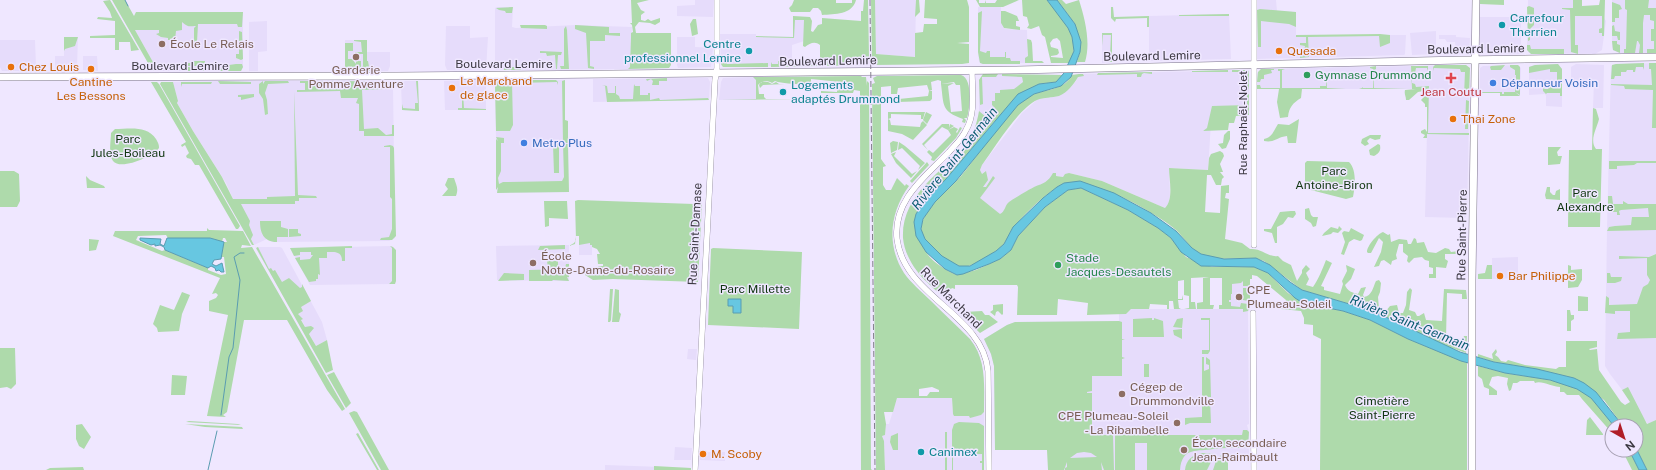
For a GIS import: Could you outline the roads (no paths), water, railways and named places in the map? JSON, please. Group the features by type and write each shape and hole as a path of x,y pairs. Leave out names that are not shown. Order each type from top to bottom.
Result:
{"main road":[{"name":"Rue Saint-Pierre","path":"1472,470 1476,0"},
{"name":"Boulevard Lemire","path":"0,77 358,77 972,71 1656,57"}],"street":[{"name":"Rue Saint-Damase","path":"695,470 707,204 716,73 717,0"},
{"name":"Rue Raphaël-Nolet","path":"1254,0 1254,246"},
{"name":"Rue Marchand","path":"972,71 972,108 967,130 958,142 909,194 900,214 897,233 900,254 908,270 916,280 973,335 986,359 988,371 989,470"},
{"path":"1253,313 1254,470"}],"water":[{"path":"1047,0 1057,0 1075,24 1081,42 1080,52 1071,77 1061,86 1034,94 1018,105 956,181 935,202 923,219 921,229 925,239 942,256 959,266 970,266 996,251 1004,244 1013,227 1043,198 1057,187 1064,183 1080,181 1114,193 1151,213 1176,231 1192,248 1201,254 1224,259 1256,258 1270,265 1302,290 1373,311 1460,352 1494,362 1537,369 1574,378 1596,392 1617,418 1607,418 1591,398 1577,389 1550,380 1505,373 1461,361 1408,339 1370,320 1343,311 1303,303 1295,298 1268,273 1254,267 1201,266 1181,252 1171,238 1158,228 1128,210 1081,188 1068,190 1045,207 1018,236 1011,250 1000,259 963,274 957,275 945,269 926,252 916,236 914,222 916,214 923,203 946,179 1018,94 1039,84 1056,82 1064,73 1074,51 1072,37 1068,28"},
{"path":"140,238 161,239 160,244 164,246 167,238 210,238 224,242 221,259 214,260 212,264 216,266 222,263 224,272 219,270 216,271 215,268 211,266 208,268 165,250 164,247 160,245 151,245 140,240"},
{"path":"728,299 741,299 741,313 733,313 733,306 728,306"},
{"path":"1633,458 1641,458 1647,470 1639,470"}],"waterway":[{"path":"125,0 128,6"},
{"path":"221,415 229,357 233,348 240,280 234,257 240,253 244,253"},
{"path":"208,470 217,431"}],"railway":[{"path":"870,0 875,470"}],"place":[{"name":"Carrefour Therrien","path":"1502,25"},
{"name":"École Le Relais","path":"162,44"},
{"name":"Centre professionnel Lemire","path":"749,51"},
{"name":"Quesada","path":"1279,51"},
{"name":"Garderie Pomme Aventure","path":"356,57"},
{"name":"Chez Louis","path":"11,67"},
{"name":"Cantine Les Bessons","path":"91,69"},
{"name":"Gymnase Drummond","path":"1307,75"},
{"name":"Jean Coutu","path":"1451,78"},
{"name":"Dépanneur Voisin","path":"1493,83"},
{"name":"Le Marchand de glace","path":"452,88"},
{"name":"Logements adaptés Drummond","path":"783,92"},
{"name":"Thai Zone","path":"1453,119"},
{"name":"Metro Plus","path":"524,143"},
{"name":"École Notre-Dame-du-Rosaire","path":"533,263"},
{"name":"Stade Jacques-Desautels","path":"1058,265"},
{"name":"Bar Philippe","path":"1500,276"},
{"name":"CPE Plumeau-Soleil","path":"1239,297"},
{"name":"Cégep de Drummondville","path":"1122,394"},
{"name":"CPE Plumeau-Soleil - La Ribambelle","path":"1177,423"},
{"name":"École secondaire Jean-Raimbault","path":"1184,450"},
{"name":"Canimex","path":"921,452"},
{"name":"M. Scoby","path":"703,454"}],"park label":[{"name":"Parc Jules-Boileau","path":"128,146"},
{"name":"Parc Antoine-Biron","path":"1334,178"},
{"name":"Parc Alexandre","path":"1585,200"},
{"name":"Parc Millette","path":"755,289"},
{"name":"Cimetière Saint-Pierre","path":"1382,408"}],"water label":[{"name":"Rivière Saint-Germain","path":"954,158"},
{"name":"Rivière Saint-Germain","path":"1410,322"}]}
